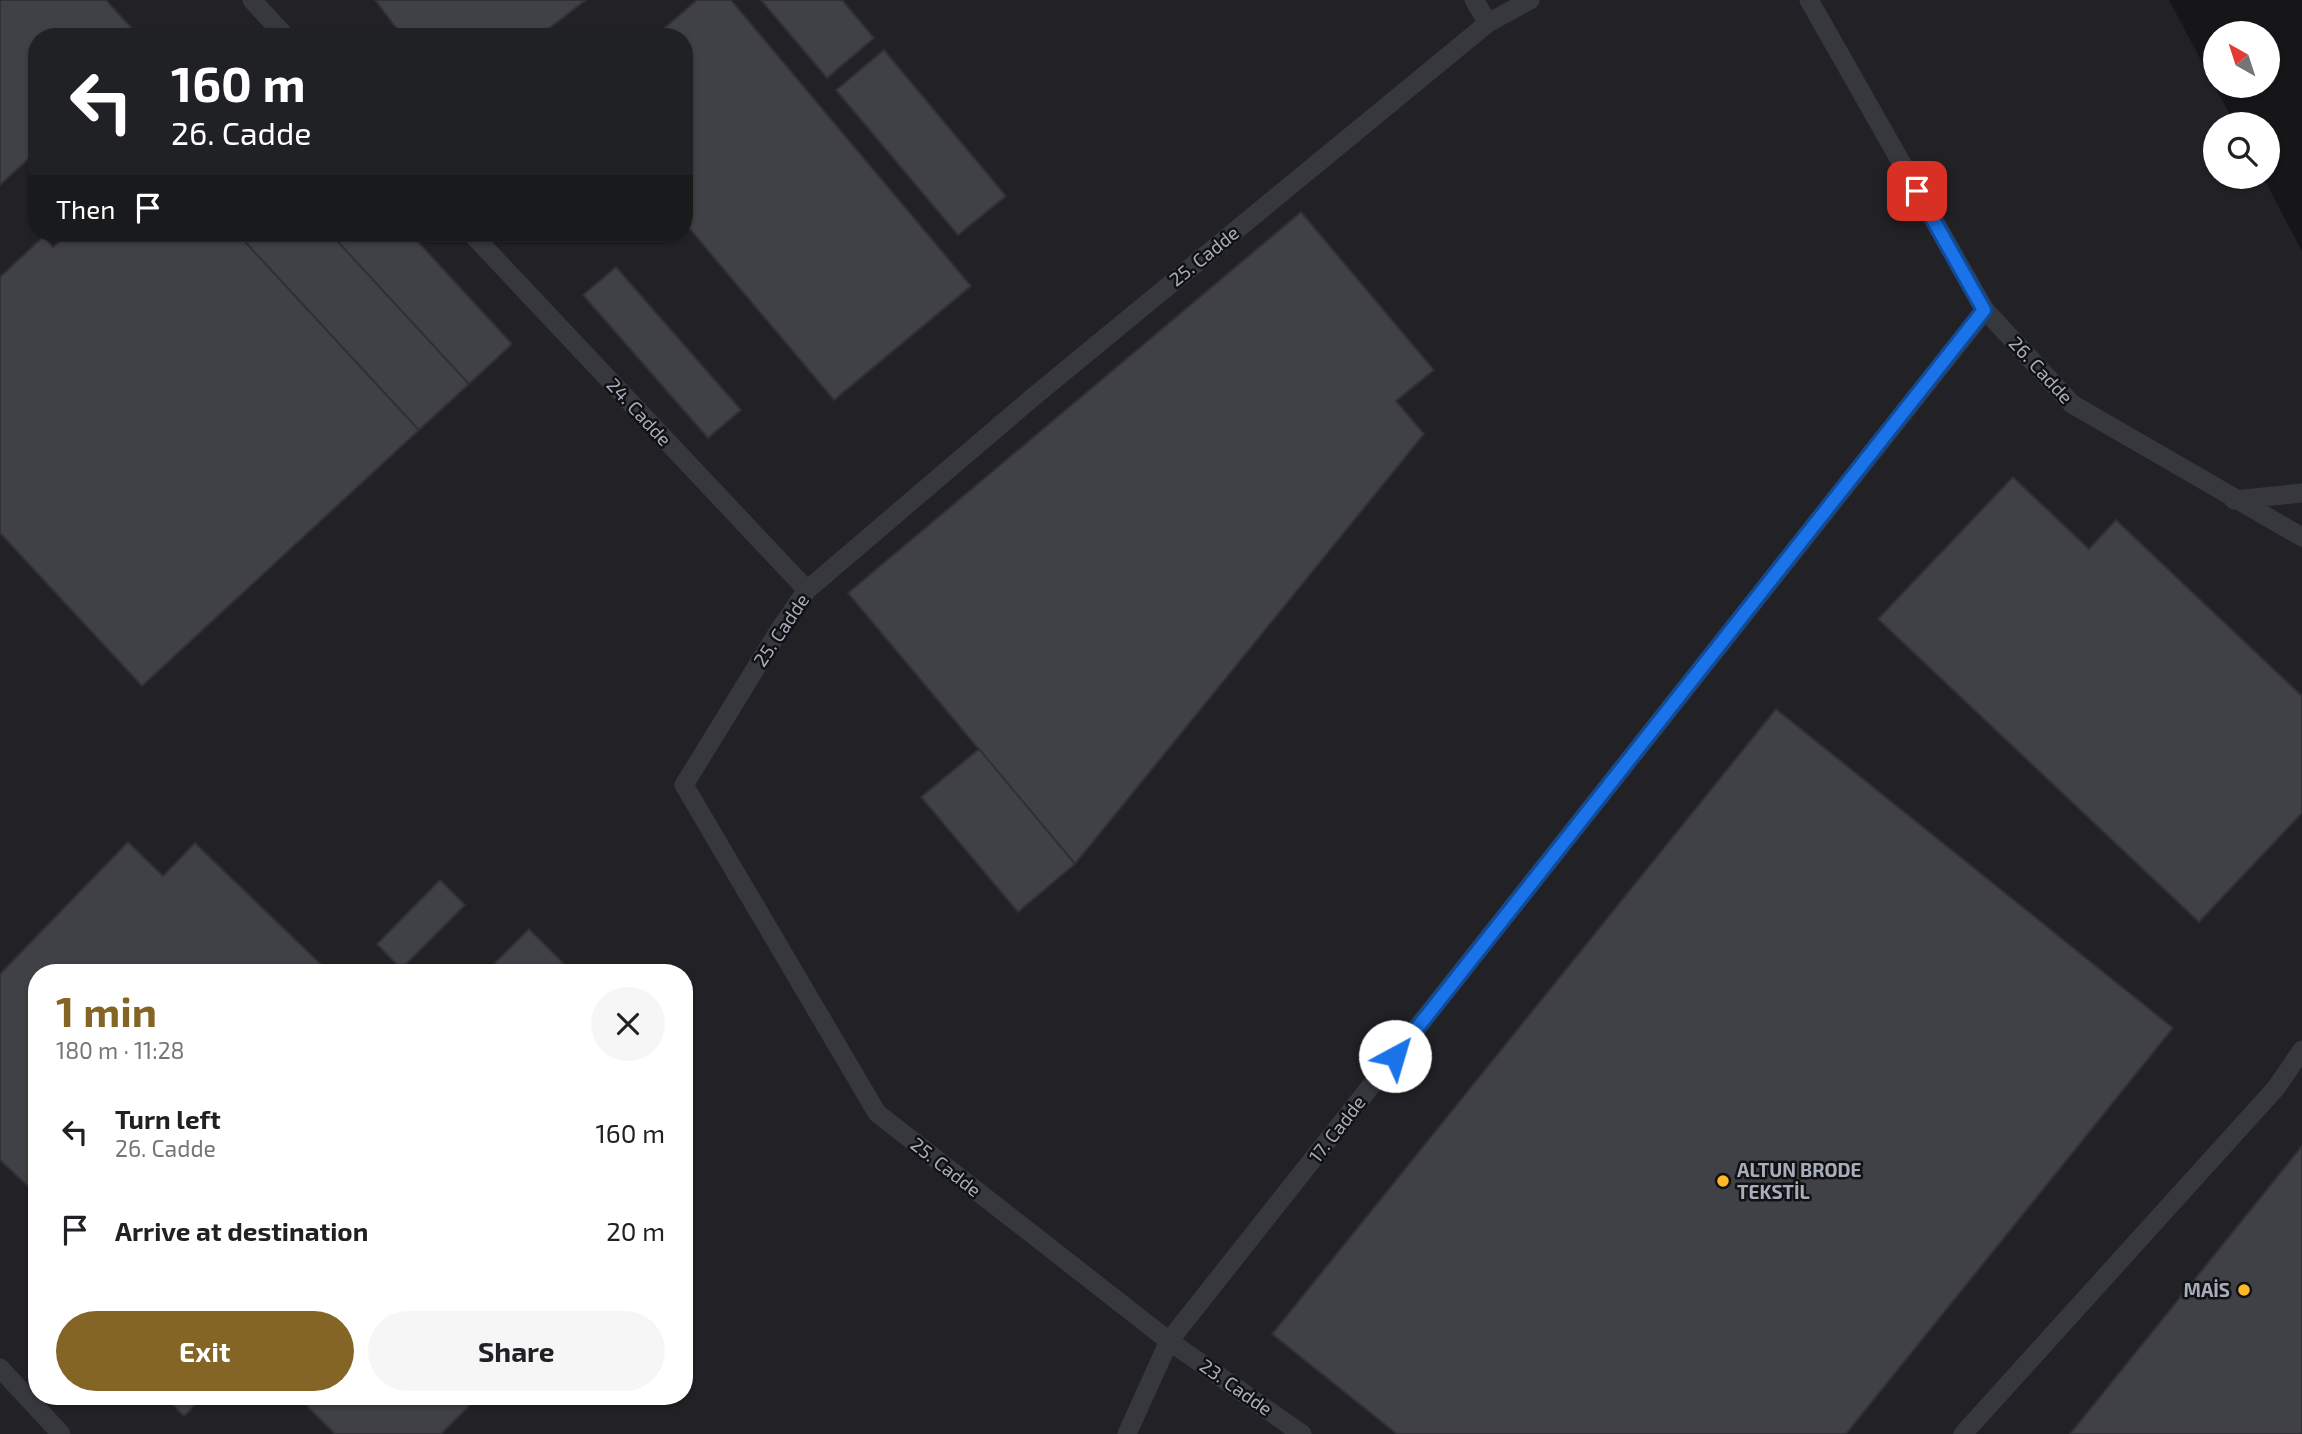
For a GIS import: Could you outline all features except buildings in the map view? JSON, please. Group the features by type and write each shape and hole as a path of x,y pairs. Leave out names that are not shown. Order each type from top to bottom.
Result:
{"lane":[{"path":"252,0 278,28"},
{"path":"1474,0 1488,23"},
{"name":"25. Cadde","path":"1169,1341 877,1113 684,785 778,632 807,590 1032,398 1488,23 1530,0"},
{"name":"26. Cadde","path":"1809,0 1984,310 2072,404 2302,537"},
{"name":"24. Cadde","path":"479,242 807,590"},
{"name":"17. Cadde","path":"1127,1434 1169,1341 1984,310"},
{"path":"2234,500 2302,493"},
{"path":"1963,1434 2277,1088 2302,1050"},
{"name":"23. Cadde","path":"1169,1341 1302,1434"},
{"path":"0,1368 28,1398"},
{"path":"34,1405 61,1434"}],"shaded area":[{"path":"0,0 2169,0 2203,64 2203,98 2221,98 2229,112 2203,112 2203,189 2269,189 2302,251 2302,1434 0,1434"}],"place":[{"name":"ALTUN BRODE TEKSTİL","path":"1723,1181"},
{"name":"MAİS","path":"2244,1290"}],"route":[{"path":"1395,1056 1984,310 1917,191"}]}
